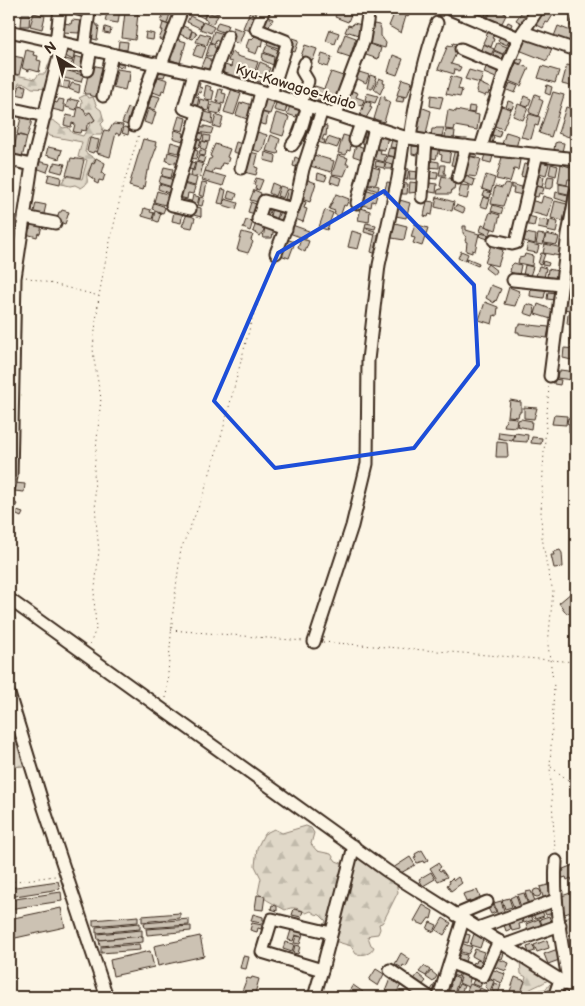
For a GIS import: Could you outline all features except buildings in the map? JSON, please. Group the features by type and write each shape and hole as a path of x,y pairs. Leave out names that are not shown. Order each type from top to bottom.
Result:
{"street":[{"path":"9,486 11,477 12,277 14,248 25,217 32,165 45,116 59,43 60,9"},
{"path":"78,9 89,12 87,70"},
{"path":"138,127 158,64 182,9"},
{"path":"241,168 266,93 287,44 286,41 256,29 264,9"},
{"path":"336,114 364,40 369,9"},
{"path":"450,9 521,35 576,50"},
{"path":"481,147 506,68 521,35 538,9"},
{"path":"314,642 352,526 367,464 368,360 379,265 424,59 436,23"},
{"name":"Kyu-Kawagoe-kaido","path":"9,31 213,77 336,114 407,138 576,159"},
{"path":"213,77 228,36"},
{"path":"461,49 506,68"},
{"path":"104,96 112,54"},
{"path":"292,145 300,135 308,81 302,71 304,63"},
{"path":"190,210 172,205 198,113 184,108 194,73"},
{"path":"9,108 45,116"},
{"path":"276,253 293,209 303,169 322,110"},
{"path":"355,140 361,123"},
{"path":"357,204 375,127"},
{"path":"422,198 426,140"},
{"path":"458,178 466,146"},
{"path":"494,240 512,244 516,242 537,154"},
{"path":"9,160 32,165"},
{"path":"550,376 568,234 576,193"},
{"path":"286,229 258,219 264,201 293,209"},
{"path":"25,217 55,224"},
{"path":"514,280 561,285"},
{"path":"9,599 387,871 568,985"},
{"path":"9,694 107,997"},
{"path":"314,997 354,846"},
{"path":"556,861 554,879 556,900 568,985"},
{"path":"478,928 556,900"},
{"path":"459,917 488,902"},
{"path":"439,997 451,963 459,917"},
{"path":"322,970 262,952 272,919 331,933"},
{"path":"451,963 483,976 502,943 560,926"},
{"path":"390,970 429,997"},
{"path":"554,997 568,985"}],"path":[{"path":"84,654 91,643 96,629 94,597 100,551 96,520 94,476 101,398 93,355 99,296 115,217 138,127"},
{"path":"165,711 171,630 181,549 202,496 223,430 252,319 276,253"},
{"path":"12,277 99,296"},
{"path":"550,376 544,452 542,537 546,567 553,591 548,645 554,687 550,767 556,861"},
{"path":"171,630 576,662"},
{"path":"550,767 576,786"},
{"path":"9,882 66,875"}],"highlighted area":[{"path":"384,191 474,285 478,365 414,448 275,468 214,401 278,253"}],"green space":[{"path":"54,57 48,89 32,88 26,84 19,83 14,96 16,99 15,104 9,103 9,65 13,64 14,69 11,74 35,79 39,74 45,74 51,58"},
{"path":"85,95 89,98 93,97 97,107 101,110 104,121 101,124 103,128 101,135 94,135 88,139 85,152 95,159 87,174 87,183 81,188 75,185 62,184 62,182 66,176 82,179 87,160 78,157 82,142 50,136 46,125 48,120 52,120 63,128 68,127 72,133 83,136 95,120 90,112 85,113 84,109 81,108 82,101 79,98"},
{"path":"9,713 22,748 24,766 9,767"},
{"path":"306,826 311,828 314,833 311,844 317,851 331,854 336,861 344,864 356,857 371,864 396,882 398,892 384,920 379,924 378,934 368,937 371,945 374,947 369,953 356,954 351,946 331,940 323,928 326,921 320,915 311,911 306,913 296,908 285,910 258,893 261,878 255,866 257,848 264,834 274,829 282,833"},
{"path":"576,914 576,984 571,980 562,920"},
{"path":"520,960 550,978 524,995 521,995 526,977 521,974"},
{"path":"550,984 554,985 550,997 526,997 546,989"}]}
